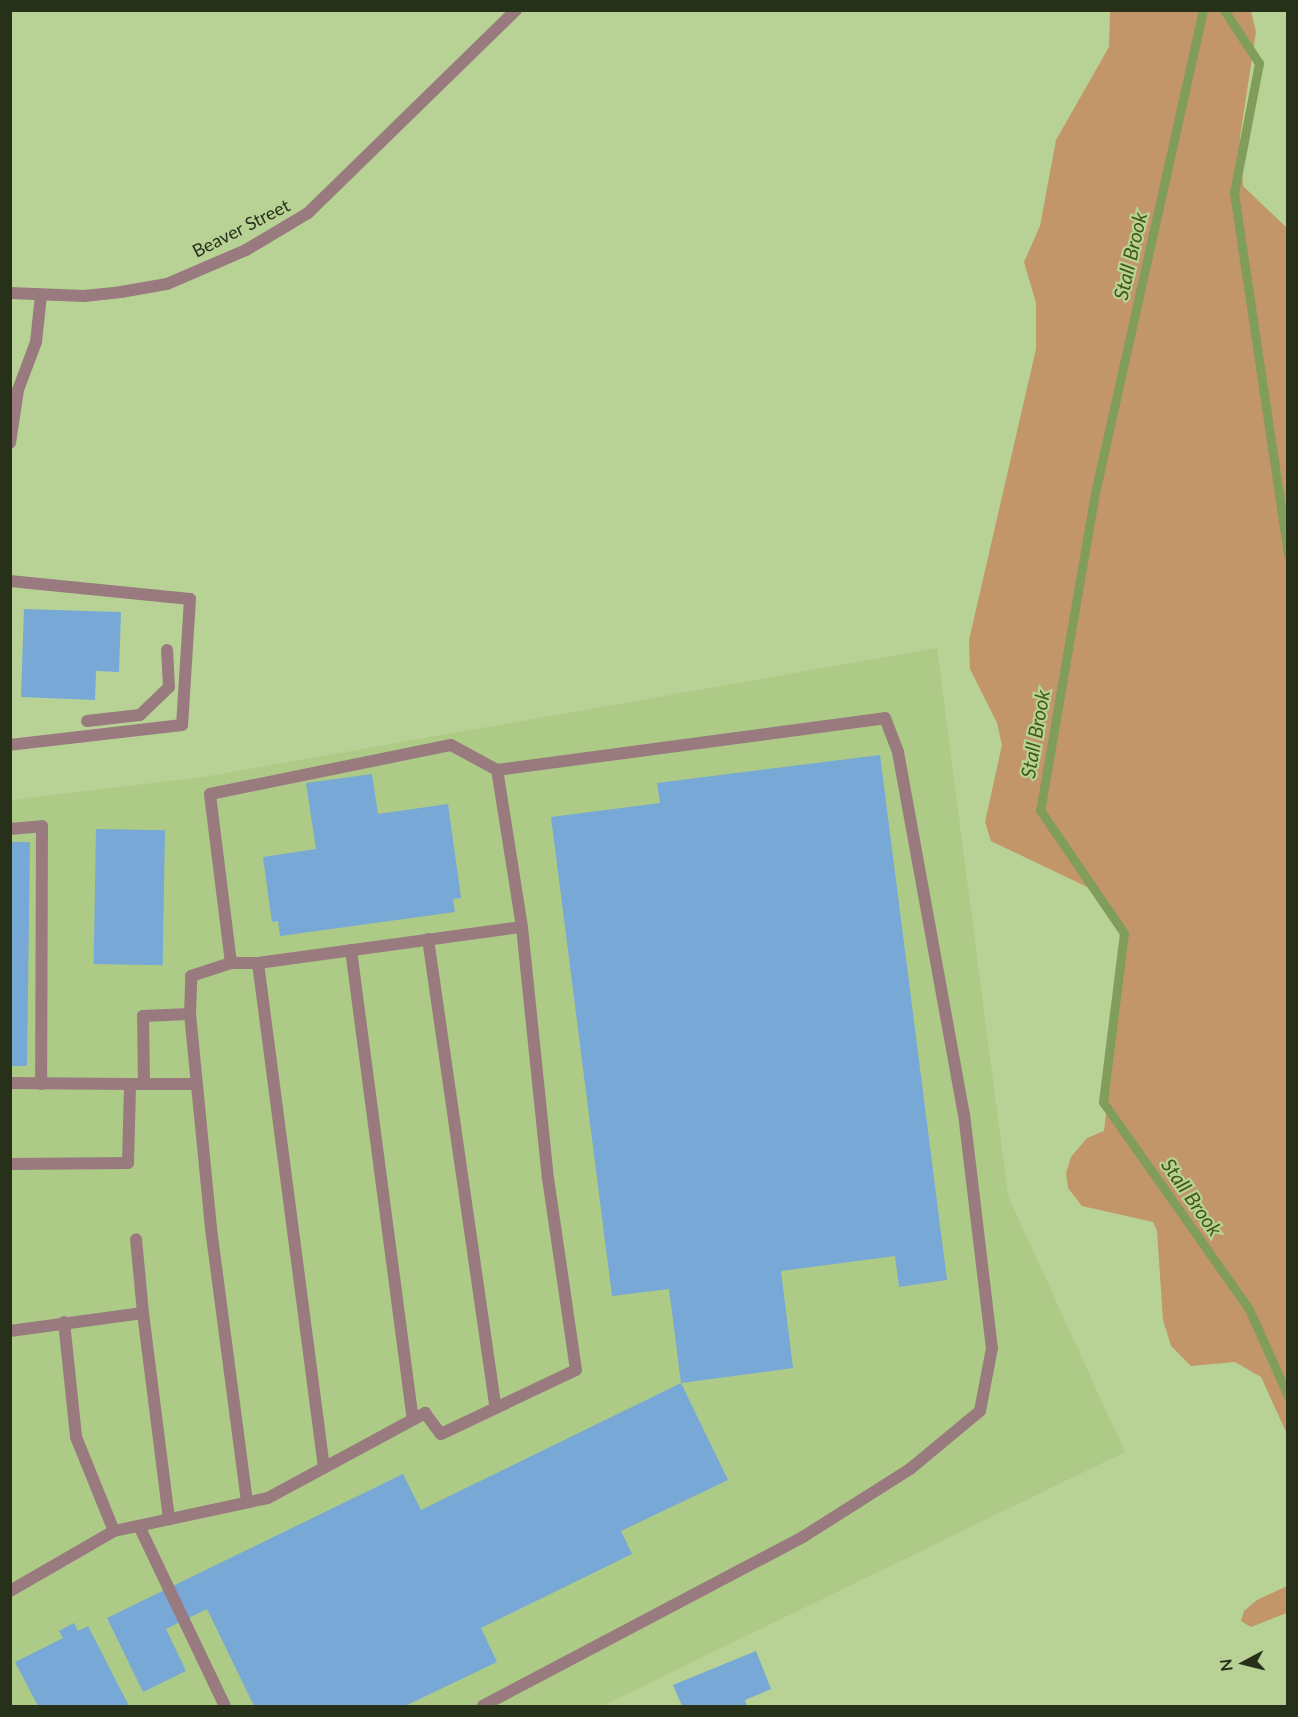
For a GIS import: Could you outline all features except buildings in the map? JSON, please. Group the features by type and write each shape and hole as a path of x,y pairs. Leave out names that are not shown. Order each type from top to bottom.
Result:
{"street":[{"name":"Beaver Street","path":"10,293 84,296 167,284 246,250 309,213 516,10"},
{"path":"10,443 18,390 33,355 41,294"},
{"path":"10,581 190,599 182,725 10,745"},
{"path":"87,721 140,716 169,687 167,650"},
{"path":"231,963 210,794 451,745 497,770 885,718 898,752 964,1114 992,1348 980,1411 910,1469 803,1537 483,1707"},
{"path":"10,1591 114,1532 268,1498 425,1413 441,1434 576,1370 548,1179 522,927 497,770"},
{"path":"10,829 42,826 36,874 34,1003 41,1036 41,1084"},
{"path":"247,1502 211,1228 190,1014 191,976 231,963 258,963 522,927"},
{"path":"428,939 496,1408"},
{"path":"351,950 413,1419"},
{"path":"258,963 324,1468"},
{"path":"144,1084 143,1016 190,1014"},
{"path":"27,1035 41,1036"},
{"path":"10,1083 197,1084"},
{"path":"10,1164 128,1163 130,1084"},
{"path":"136,1239 169,1519"},
{"path":"10,1331 143,1313"},
{"path":"64,1322 76,1437 114,1532"},
{"path":"139,1526 225,1707"}],"shaded area":[{"path":"1110,11 1251,11 1256,32 1240,137 1243,186 1287,228 1287,1434 1261,1377 1235,1362 1191,1366 1171,1346 1163,1320 1157,1231 1153,1222 1082,1206 1068,1188 1066,1173 1071,1157 1087,1138 1104,1131 1125,951 1114,915 1102,894 991,841 985,822 1002,745 997,723 970,669 969,640 1036,349 1036,303 1024,262 1040,226 1056,140 1109,47"},
{"path":"937,648 1008,1196 1125,1452 602,1706 11,1706 10,800 203,777"},
{"path":"1287,1586 1287,1613 1251,1627 1241,1621 1244,1611 1257,1600"}],"waterway":[{"name":"Stall Brook","path":"1203,10 1095,493 1040,810 1124,933 1103,1102 1249,1309 1288,1396"},
{"name":"Stall Brook","path":"1224,10 1259,63 1234,193 1288,555"}]}
